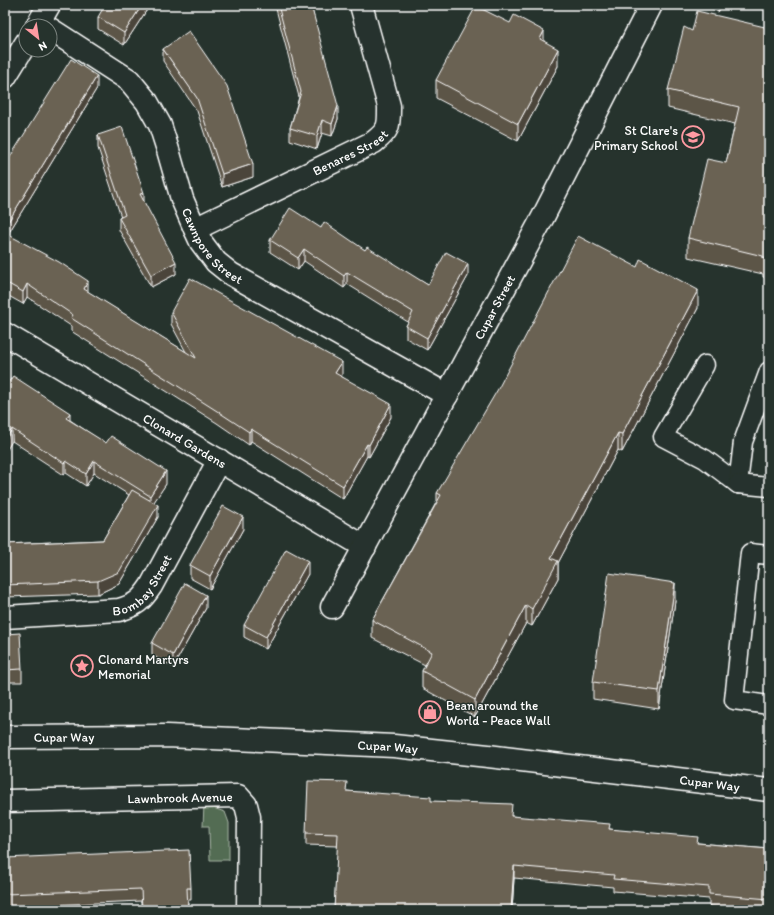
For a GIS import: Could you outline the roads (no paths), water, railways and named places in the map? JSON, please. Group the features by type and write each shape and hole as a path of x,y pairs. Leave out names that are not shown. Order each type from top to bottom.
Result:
{"street":[{"name":"Benares Street","path":"195,229 374,142 385,133 389,123 388,106 361,5"},
{"name":"Cupar Street","path":"332,607 543,217 651,5"},
{"name":"Cawnpore Street","path":"58,32 129,80 147,102 160,125 182,199 201,242 216,262 231,274 447,395"},
{"path":"5,77 18,56"},
{"name":"Clonard Gardens","path":"5,334 365,547"},
{"name":"Bombay Street","path":"5,617 119,610 132,606 143,598 151,586 219,460"},
{"name":"Cupar Way","path":"5,737 167,736 394,746 496,756 769,790"},
{"name":"Lawnbrook Avenue","path":"5,801 238,796 246,805 249,817 248,910"}],"lane":[{"path":"705,365 663,437 705,459 738,484 769,487"},
{"path":"738,484 744,442 769,371"},
{"path":"769,555 750,553 734,700 769,705"}],"place":[{"name":"St Clare's Primary School","path":"693,137"},
{"name":"Clonard Martyrs Memorial","path":"82,666"},
{"name":"Bean around the World - Peace Wall","path":"430,712"}]}
